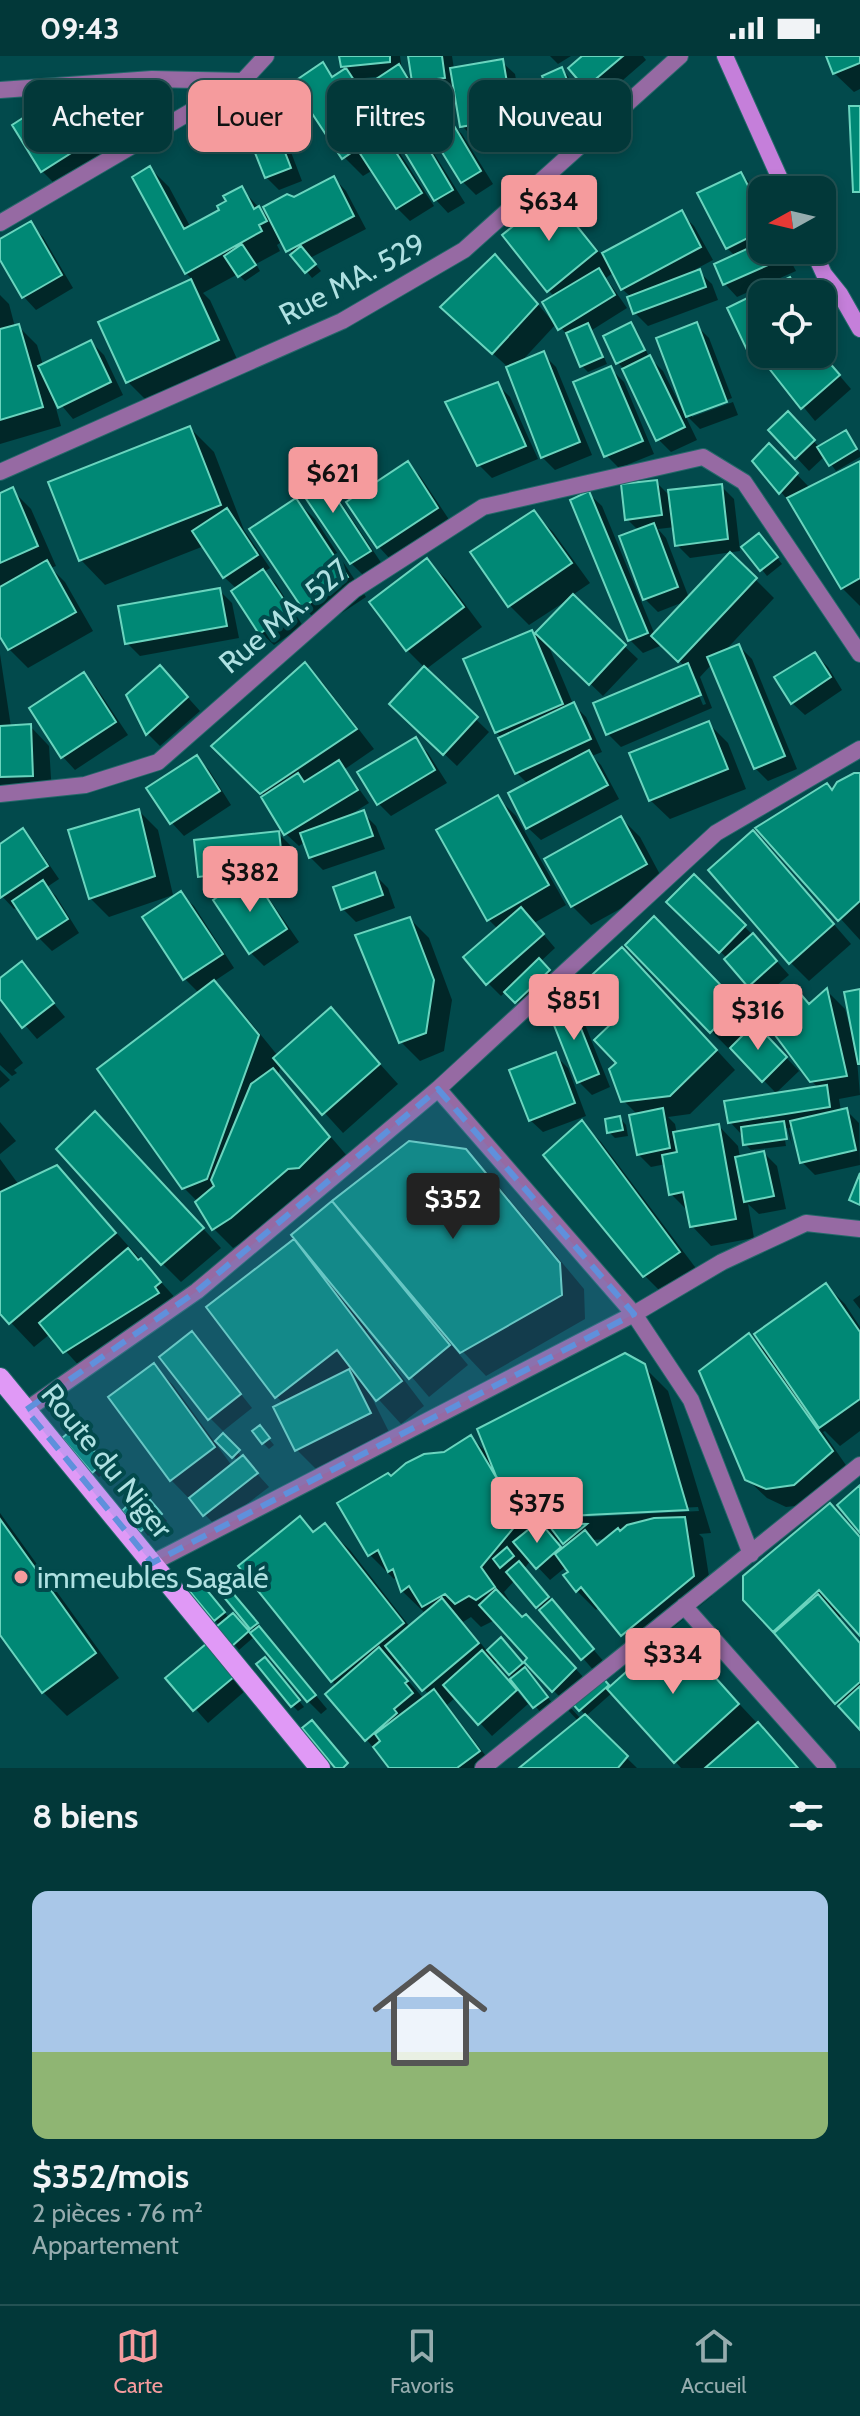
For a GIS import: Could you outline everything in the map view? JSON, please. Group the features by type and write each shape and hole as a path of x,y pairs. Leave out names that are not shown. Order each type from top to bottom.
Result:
{"main road":[{"path":"725,56 779,176"},
{"path":"819,264 860,329"},
{"name":"Route du Niger","path":"0,1378 320,1768"}],"street":[{"path":"244,80 266,56"},
{"name":"Rue MA. 529","path":"0,472 342,321 464,250 680,56"},
{"path":"0,90 152,79 198,80"},
{"path":"0,223 188,113"},
{"name":"Rue MA. 527","path":"0,794 85,785 158,762 354,590 483,507 703,457 744,482 860,654"},
{"path":"26,1410 197,1291 438,1089 716,833 860,749"},
{"path":"438,1089 634,1314 691,1400 751,1554"},
{"path":"152,1563 634,1314 722,1262 806,1223 860,1229"},
{"path":"483,1768 860,1465"},
{"path":"684,1606 828,1768"}],"highlighted area":[{"path":"438,1089 634,1314 152,1563 26,1410 197,1291"}],"building":[{"path":"339,56 390,56 390,62 341,67"},
{"path":"408,56 442,56 445,78 412,80"},
{"path":"582,56 623,56 594,80 578,80 568,68"},
{"path":"826,56 860,56 860,63 833,74"},
{"path":"503,59 507,80 469,80 469,125 460,127 450,68"},
{"path":"323,62 332,77 346,68 354,80 327,80 327,136 311,112 311,80 296,80"},
{"path":"399,64 409,80 375,80"},
{"path":"562,67 567,80 544,80 542,76"},
{"path":"849,106 860,106 860,192 853,192"},
{"path":"24,117 24,144 12,125"},
{"path":"453,124 481,171 461,183 442,152 453,152"},
{"path":"29,152 73,152 41,172"},
{"path":"255,152 285,152 291,168 265,178"},
{"path":"337,152 352,152 342,159"},
{"path":"359,152 396,152 422,193 396,209"},
{"path":"405,152 431,152 453,190 434,201"},
{"path":"150,166 184,229 219,210 217,206 226,201 223,196 242,186 254,209 259,206 267,221 259,225 262,231 185,274 132,177"},
{"path":"741,172 748,186 748,238 726,249 697,193"},
{"path":"334,176 354,216 286,252 263,207 287,194 294,197"},
{"path":"552,195 597,251 547,292 502,235"},
{"path":"682,210 701,247 621,290 602,253"},
{"path":"31,221 62,275 22,298 0,260 0,239"},
{"path":"242,244 256,265 238,277 224,256"},
{"path":"301,246 316,264 305,273 290,255"},
{"path":"748,248 748,264 770,264 723,285 714,264"},
{"path":"495,254 538,304 492,354 440,307"},
{"path":"599,268 615,295 558,330 542,302"},
{"path":"700,269 706,287 633,314 627,297"},
{"path":"191,279 219,340 126,383 98,322"},
{"path":"748,298 748,350 747,350 727,308"},
{"path":"631,322 645,350 616,364 603,336"},
{"path":"697,322 727,402 686,417 656,338"},
{"path":"588,323 603,357 580,367 566,333"},
{"path":"19,324 43,407 0,420 0,329"},
{"path":"91,340 111,382 58,408 38,366"},
{"path":"544,351 580,442 541,458 506,367"},
{"path":"650,355 685,427 656,441 622,369"},
{"path":"611,366 643,441 604,457 573,382"},
{"path":"769,368 834,368 840,375 801,409"},
{"path":"498,382 526,446 477,466 445,402"},
{"path":"788,411 815,440 795,459 768,430"},
{"path":"190,426 221,505 79,561 48,482"},
{"path":"846,430 857,449 829,466 817,447"},
{"path":"769,443 798,473 779,494 752,461"},
{"path":"408,461 438,508 377,548 346,502"},
{"path":"860,461 860,578 841,589 787,498"},
{"path":"316,467 371,551 350,564 294,481"},
{"path":"657,480 662,515 625,520 621,484"},
{"path":"722,484 728,539 675,546 668,490"},
{"path":"13,487 38,546 0,563 0,493"},
{"path":"589,491 648,633 628,641 570,500"},
{"path":"296,498 348,577 302,608 249,529"},
{"path":"227,508 258,555 223,578 192,531"},
{"path":"534,510 572,563 508,607 470,552"},
{"path":"654,523 678,587 643,600 619,536"},
{"path":"759,533 778,557 760,571 741,547"},
{"path":"730,552 757,578 678,662 651,636"},
{"path":"427,558 464,607 406,651 369,602"},
{"path":"47,560 76,612 8,650 0,637 0,587"},
{"path":"263,569 292,612 259,634 231,591"},
{"path":"220,588 227,626 125,644 118,606"},
{"path":"573,594 626,645 589,685 535,633"},
{"path":"532,630 563,704 495,733 463,659"},
{"path":"739,644 785,756 754,769 707,657"},
{"path":"815,652 831,677 791,704 774,677"},
{"path":"305,662 357,729 260,794 211,746"},
{"path":"688,663 701,695 606,735 593,703"},
{"path":"160,665 188,697 146,735 126,695"},
{"path":"424,666 478,717 443,755 389,704"},
{"path":"84,672 116,722 61,758 29,708"},
{"path":"574,702 591,739 515,774 498,738"},
{"path":"709,721 728,769 649,801 629,753"},
{"path":"31,724 33,776 0,777 0,726"},
{"path":"416,737 435,770 377,805 357,772"},
{"path":"589,750 608,785 526,829 508,793"},
{"path":"197,755 220,791 170,824 146,788"},
{"path":"339,760 358,790 284,835 261,797 298,773 304,782"},
{"path":"860,773 860,901 838,921 755,828 827,783 832,790 837,782"},
{"path":"498,795 549,885 487,921 436,830"},
{"path":"139,809 155,876 89,899 68,830"},
{"path":"364,810 373,836 309,858 300,833"},
{"path":"621,816 647,864 571,907 544,859"},
{"path":"23,828 48,866 0,898 0,844"},
{"path":"753,830 834,924 789,964 708,870"},
{"path":"279,831 283,868 198,877 194,840"},
{"path":"375,872 383,895 341,910 333,887"},
{"path":"252,874 287,929 249,954 213,900"},
{"path":"694,874 746,925 719,953 666,902"},
{"path":"43,880 68,919 37,939 12,901"},
{"path":"181,891 223,954 183,980 142,917"},
{"path":"521,907 544,934 486,985 463,957"},
{"path":"654,916 739,1004 710,1033 625,945"},
{"path":"410,917 434,980 426,1033 399,1043 355,935"},
{"path":"753,933 777,961 748,987 724,959"},
{"path":"622,947 717,1050 670,1096 621,1102 609,1069 616,1063 594,1040 613,1022 580,986"},
{"path":"539,958 550,970 515,1003 504,992"},
{"path":"22,961 54,1003 22,1028 0,999 0,978"},
{"path":"214,980 259,1035 207,1179 182,1189 97,1069"},
{"path":"793,985 809,1004 827,988 847,1076 810,1082 757,1011"},
{"path":"860,989 860,1064 858,1064 844,992"},
{"path":"570,1001 599,1074 577,1083 548,1010"},
{"path":"331,1007 380,1064 322,1115 273,1058"},
{"path":"755,1023 787,1057 762,1082 730,1048"},
{"path":"556,1052 575,1103 529,1121 509,1070"},
{"path":"273,1068 330,1137 299,1168 288,1169 231,1218 212,1230 195,1202 214,1186 211,1180 251,1084"},
{"path":"827,1085 830,1107 728,1123 724,1101"},
{"path":"663,1108 670,1148 637,1155 629,1115"},
{"path":"847,1108 856,1150 800,1163 790,1121"},
{"path":"95,1111 204,1228 161,1265 56,1149"},
{"path":"620,1116 623,1130 607,1133 605,1119"},
{"path":"582,1120 680,1252 643,1277 543,1155"},
{"path":"784,1121 787,1139 743,1145 741,1127"},
{"path":"719,1124 736,1219 690,1227 683,1192 669,1195 662,1155 677,1152 673,1132"},
{"path":"409,1141 466,1149 560,1263 562,1295 460,1353 332,1201"},
{"path":"764,1151 774,1196 744,1202 735,1157"},
{"path":"57,1165 116,1233 9,1324 0,1314 0,1192"},
{"path":"860,1173 860,1205 849,1200"},
{"path":"332,1201 450,1345 409,1379 291,1235"},
{"path":"294,1239 402,1381 376,1401 337,1350 275,1398 206,1307"},
{"path":"128,1248 161,1282 155,1287 159,1293 63,1353 39,1323"},
{"path":"826,1283 860,1332 860,1399 819,1428 754,1334"},
{"path":"192,1331 241,1394 208,1420 159,1357"},
{"path":"749,1333 833,1451 794,1485 766,1489 745,1480 699,1371"},
{"path":"625,1353 645,1364 688,1510 526,1518 496,1476 477,1429"},
{"path":"154,1363 215,1447 170,1481 108,1397"},
{"path":"349,1369 371,1413 295,1451 273,1407"},
{"path":"260,1425 270,1438 262,1444 252,1431"},
{"path":"74,1428 104,1462 92,1473 62,1438"},
{"path":"223,1433 240,1450 232,1458 215,1441"},
{"path":"471,1435 521,1519 481,1567 495,1587 476,1600 469,1596 455,1604 445,1594 422,1607 409,1586 401,1592 393,1569 388,1572 378,1550 368,1556 337,1503 388,1473 391,1476 406,1463 424,1454 444,1452"},
{"path":"243,1455 258,1473 203,1516 189,1498"},
{"path":"860,1485 860,1533 837,1505"},
{"path":"139,1487 162,1514 156,1520 132,1493"},
{"path":"131,1502 150,1523 140,1532 122,1511"},
{"path":"830,1503 860,1537 860,1636 819,1590 773,1632 743,1600 743,1576"},
{"path":"300,1516 313,1532 325,1523 404,1623 331,1682 238,1566"},
{"path":"685,1517 694,1576 621,1636 581,1587 576,1592 563,1575 568,1572 555,1554 585,1530 597,1545 618,1528 620,1531 627,1525 654,1518"},
{"name":"immeubles Sagalé","path":"0,1519 96,1653 42,1693 0,1635"},
{"path":"539,1521 561,1547 536,1569 513,1542"},
{"path":"547,1523 587,1524 563,1544"},
{"path":"507,1547 514,1556 500,1568 493,1559"},
{"path":"519,1561 549,1597 536,1608 506,1572"},
{"path":"197,1578 225,1612 214,1621 186,1587"},
{"path":"221,1579 258,1623 250,1629 214,1585"},
{"path":"496,1589 522,1617 526,1614 576,1668 552,1692 524,1662 527,1658 479,1605"},
{"path":"818,1594 860,1643 860,1682 835,1704 774,1633"},
{"path":"442,1598 479,1643 422,1691 385,1646"},
{"path":"552,1599 594,1649 581,1660 539,1610"},
{"path":"233,1613 249,1631 232,1646 216,1627"},
{"path":"259,1626 316,1695 307,1702 250,1633"},
{"path":"673,1630 739,1704 674,1763 607,1689"},
{"path":"501,1637 523,1663 509,1675 487,1650"},
{"path":"206,1644 234,1677 193,1711 165,1678"},
{"path":"379,1647 408,1681 405,1683 413,1693 394,1709 397,1713 365,1741 325,1694"},
{"path":"482,1650 517,1690 478,1725 443,1685"},
{"path":"265,1657 300,1700 291,1707 256,1664"},
{"path":"525,1667 548,1697 533,1708 510,1679"},
{"path":"601,1676 609,1685 579,1711 571,1702"},
{"path":"860,1686 860,1730 838,1706"},
{"path":"434,1689 480,1751 457,1768 389,1768 373,1747 380,1741 375,1734"},
{"path":"585,1714 628,1756 618,1768 519,1768"},
{"path":"312,1720 348,1763 343,1768 335,1768 302,1728"},
{"path":"758,1722 798,1768 705,1768"}],"place":[{"name":"immeubles Sagalé","path":"21,1577"}]}
